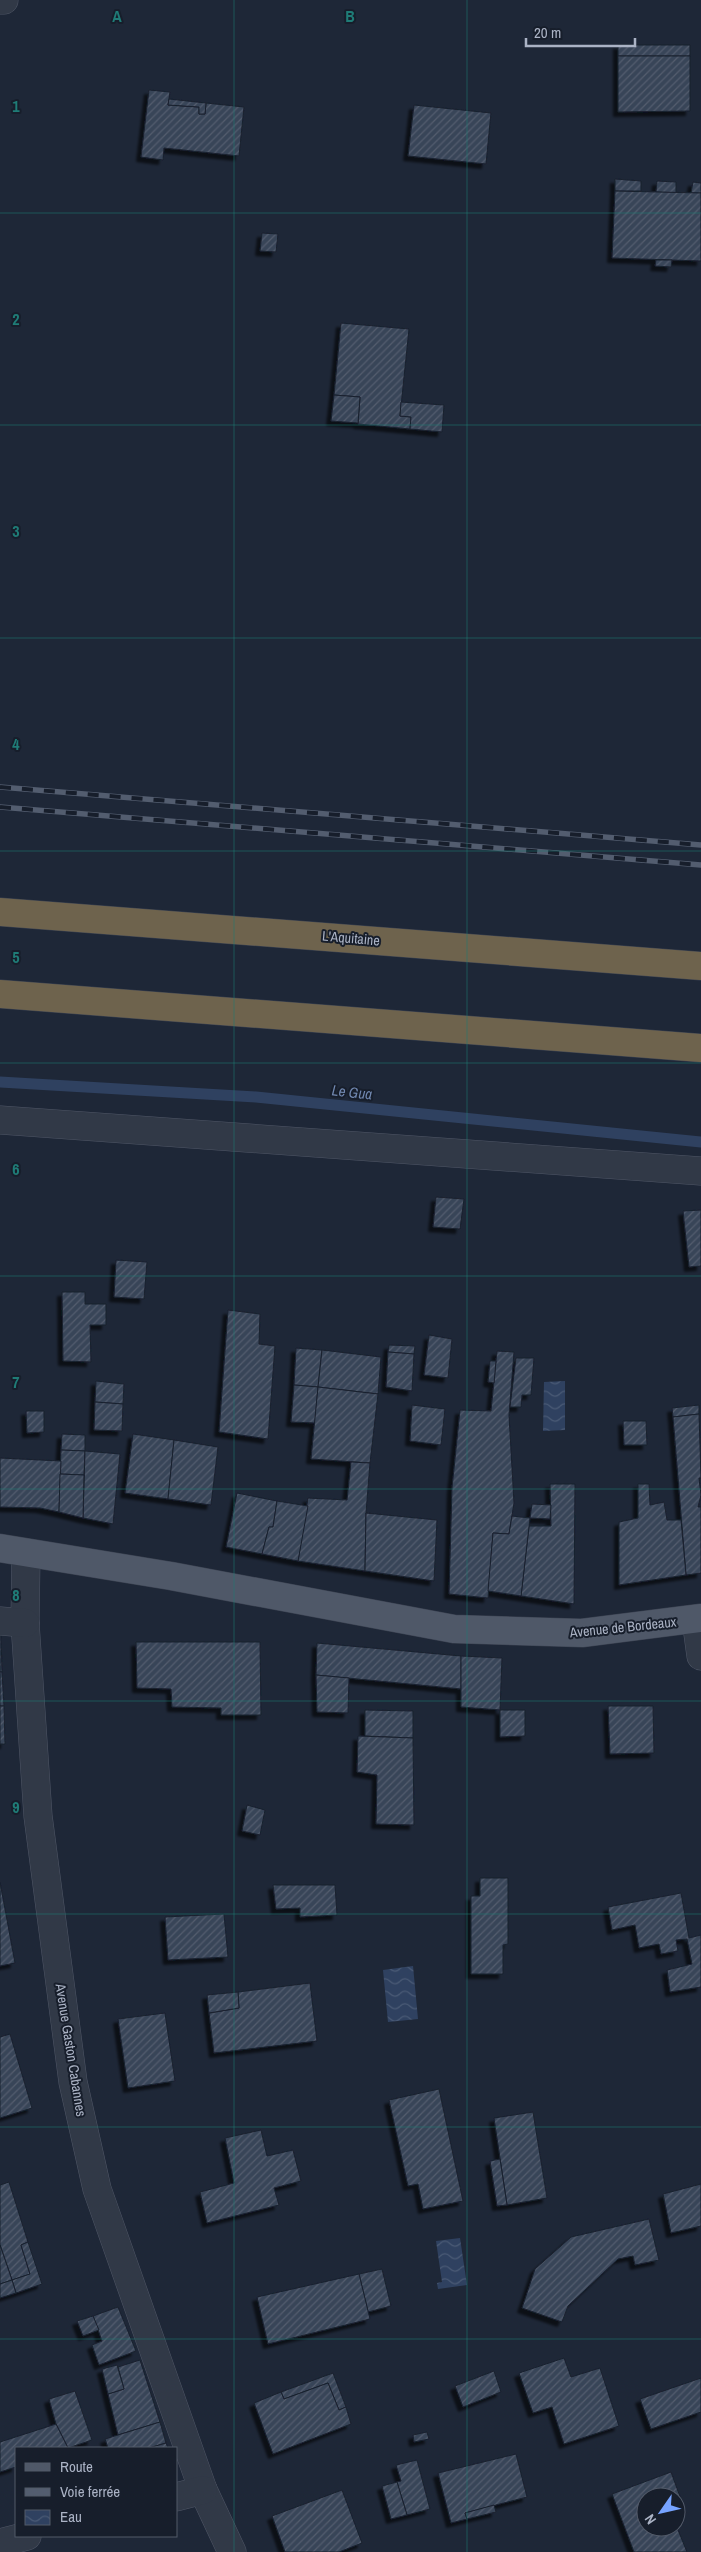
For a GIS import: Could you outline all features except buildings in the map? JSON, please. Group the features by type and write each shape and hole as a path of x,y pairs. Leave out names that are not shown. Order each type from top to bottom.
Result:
{"highway":[{"name":"L'Aquitaine","path":"0,912 701,966"},
{"path":"0,994 701,1048"}],"main road":[{"name":"Avenue de Bordeaux","path":"13,1550 171,1576 454,1629 582,1633 698,1618"}],"street":[{"path":"0,1120 701,1171"},
{"name":"Avenue Gaston Cabannes","path":"13,1550 12,1622 73,2082 97,2189 203,2490 232,2552"},
{"path":"698,1618 701,1656"},
{"path":"178,2496 203,2490"},
{"path":"0,2543 23,2537"}],"water":[{"path":"565,1381 565,1430 543,1431 544,1382"},
{"path":"413,1966 418,2019 388,2022 383,1970"},
{"path":"460,2238 467,2285 438,2289 437,2283 442,2282 436,2241"}],"waterway":[{"name":"Le Gua","path":"0,1082 256,1097 701,1142"}],"railway":[{"path":"0,787 701,845"},
{"path":"0,807 701,865"}]}
